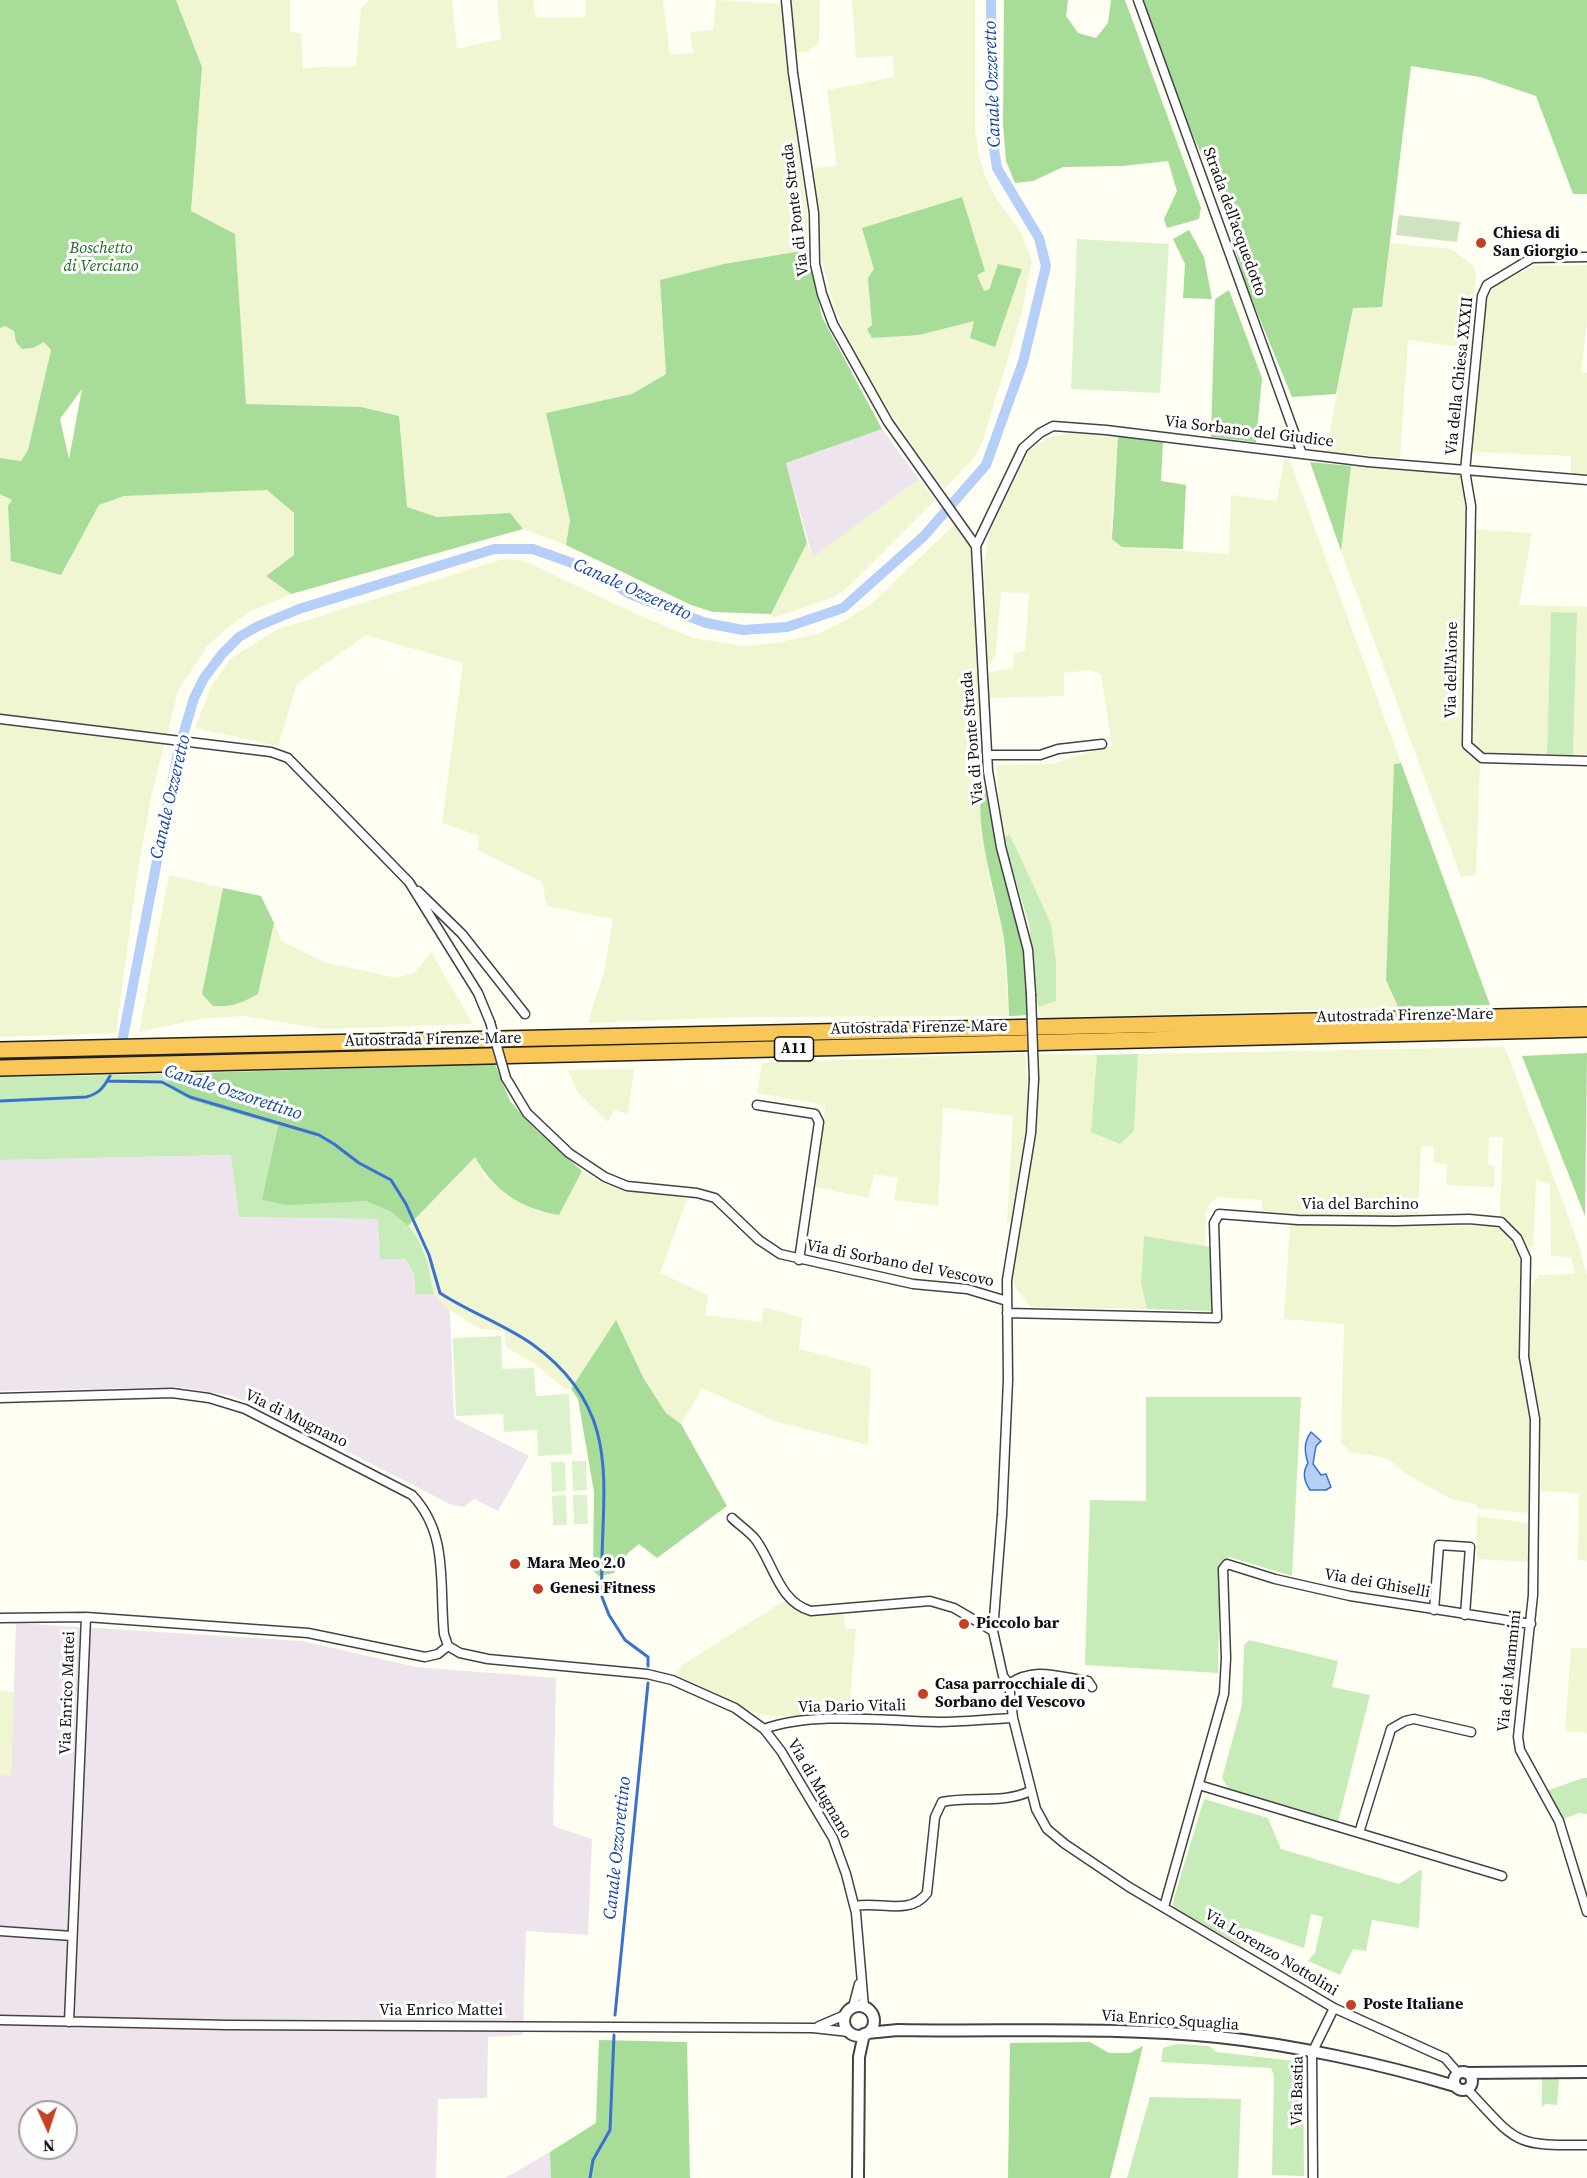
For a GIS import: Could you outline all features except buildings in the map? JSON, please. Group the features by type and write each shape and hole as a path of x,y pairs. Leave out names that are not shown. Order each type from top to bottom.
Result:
{"highway":[{"name":"Autostrada Firenze-Mare","path":"0,1050 1587,1015"},
{"name":"Autostrada Firenze-Mare","path":"0,1068 1587,1029"}],"street":[{"name":"Via di Ponte Strada","path":"786,0 793,73 814,213 815,264 822,294 833,324 888,422 976,546 988,771 1001,847 1028,950 1031,994 1034,1079 1031,1133 1007,1280 1007,1301"},
{"name":"Strada dell'acquedotto","path":"1138,0 1302,454"},
{"name":"Via della Chiesa XXXII","path":"1465,471 1482,296 1487,285 1532,258 1587,257"},
{"name":"Via Sorbano del Giudice","path":"976,546 1023,448 1040,433 1053,426 1465,471 1587,480"},
{"name":"Via dell'Aione","path":"1465,471 1471,506 1467,746 1482,758 1587,761"},
{"name":"Via di Sorbano del Vescovo","path":"0,719 190,741 271,752 288,758 409,882 478,993 490,1022 506,1078 526,1113 569,1153 605,1177 627,1186 697,1193 715,1198 759,1240 780,1254 913,1284 967,1288 1007,1301 1002,1515 993,1631 1003,1676 1009,1684 1013,1718"},
{"path":"988,755 1040,755 1058,749 1102,744"},
{"path":"409,882 462,934 525,1014"},
{"path":"756,1105 814,1114 819,1122 799,1260"},
{"name":"Via del Barchino","path":"1007,1313 1217,1318 1214,1223 1219,1214 1298,1220 1469,1219 1501,1222 1517,1238 1526,1258 1524,1356 1535,1419 1535,1527"},
{"name":"Via di Mugnano","path":"0,1398 172,1393 209,1398 245,1409 412,1495 427,1510 437,1533 444,1634 448,1646 460,1653 488,1659 639,1673 672,1680 735,1708 764,1729 781,1751 833,1838 855,1906 860,1981 858,2010"},
{"path":"732,1518 756,1540 788,1598 800,1608 812,1611 930,1601 943,1603 993,1631"},
{"name":"Via dei Mammini","path":"1535,1527 1531,1624 1519,1723 1520,1750 1559,1821 1587,1912"},
{"path":"1434,1610 1439,1545 1470,1547 1465,1615"},
{"name":"Via dei Ghiselli","path":"1199,1785 1224,1694 1226,1658 1223,1569 1227,1564 1238,1565 1275,1579 1350,1596 1531,1624"},
{"path":"0,1618 86,1617 308,1633 425,1657 438,1654 448,1646"},
{"name":"Via Enrico Mattei","path":"69,2022 86,1617"},
{"path":"1009,1684 1024,1674 1043,1674 1088,1681 1092,1687"},
{"name":"Via Dario Vitali","path":"764,1729 781,1723 816,1721 942,1722 1013,1718"},
{"name":"Via Lorenzo Nottolini","path":"1013,1718 1030,1791 1047,1828 1076,1853 1334,2008 1445,2058 1458,2078"},
{"path":"1359,1833 1390,1729 1414,1719 1471,1732"},
{"path":"1164,1907 1199,1785 1502,1876"},
{"path":"855,1906 875,1903 909,1907 921,1902 927,1893 936,1817 942,1802 958,1799 1017,1798 1030,1791"},
{"path":"0,1931 72,1936"},
{"name":"Via Bastia","path":"1313,2178 1312,2053 1334,2008"},
{"path":"858,2010 898,2030"},
{"path":"858,2010 844,2024 857,2044 860,2057"},
{"path":"858,2010 874,2021 866,2034 860,2057 858,2178"},
{"name":"Via Enrico Mattei","path":"813,2028 858,2010"},
{"name":"Via Enrico Mattei","path":"0,2020 813,2028 850,2032"},
{"name":"Via Enrico Squaglia","path":"850,2032 866,2034 898,2030 1180,2034 1220,2037 1312,2053 1435,2080 1490,2074 1587,2072"},
{"path":"1490,2074 1470,2087 1462,2090 1458,2078 1471,2076 1470,2087 1480,2103 1504,2130 1519,2140 1541,2145 1587,2145"}],"shaded area":[{"path":"882,429 919,479 813,558 786,463"},
{"path":"232,1155 239,1217 378,1219 415,1275 415,1294 434,1294 450,1310 454,1418 529,1456 498,1511 474,1499 464,1507 452,1505 274,1414 232,1396 180,1387 0,1391 0,1160"},
{"path":"16,1623 302,1641 416,1667 556,1678 553,1826 592,1839 588,1935 526,1931 523,2035 488,2037 487,2098 438,2099 436,2178 0,2178 0,1775 11,1775"},
{"path":"550,2152 551,2178 505,2178"}],"green space":[{"name":"Boschetto di Verciano","path":"0,0 176,0 202,67 191,211 235,234 246,404 361,407 399,416 407,507 437,517 510,513 523,529 291,594 266,576 294,555 294,513 267,490 124,496 99,505 61,575 11,561 8,506 12,500 0,494 0,458 21,461 28,450 51,350 44,342 33,348 22,349 16,342 14,331 5,326 0,328","holes":["82,389 69,459 60,419"]},
{"path":"176,0 290,0 290,32 301,33 303,68 356,66 361,8 370,0 452,0 457,49 501,39 497,0 533,0 536,18 586,17 585,0 663,0 670,55 693,53 690,32 713,30 716,0 781,4 807,212 807,250 724,264 660,280 666,374 632,394 546,413 570,520 566,545 523,529 509,513 437,517 407,507 399,416 361,407 246,404 235,234 191,212 202,67"},
{"path":"790,0 820,0 819,42 808,52 795,53"},
{"path":"852,0 975,0 975,128 978,152 985,176 997,200 1021,233 1032,261 1022,312 982,443 974,458 944,489 899,426 853,350 835,310 822,261 814,168 837,166 827,90 894,77 893,56 856,58"},
{"path":"1004,0 1068,0 1066,16 1078,33 1096,38 1108,23 1111,0 1125,0 1201,208 1199,219 1167,228 1164,219 1177,191 1168,161 1123,166 1063,167 1033,181 1015,183 1006,161 1003,124"},
{"path":"1141,0 1587,0 1587,194 1573,194 1536,96 1480,77 1411,66 1382,307 1353,308 1336,394 1292,397 1245,283 1220,196 1183,113"},
{"path":"962,197 985,271 977,275 984,291 989,290 998,264 1022,269 995,347 970,338 974,321 919,335 872,338 867,329 872,325 868,278 874,269 862,228"},
{"path":"1399,215 1460,222 1457,242 1396,235"},
{"path":"1189,230 1204,257 1212,299 1183,298 1185,264 1173,239"},
{"path":"1077,239 1169,244 1160,393 1071,389"},
{"path":"1390,243 1451,249 1473,265 1476,273 1469,348 1408,340 1400,458 1326,452 1353,308 1382,306"},
{"path":"807,250 822,317 882,429 786,463 807,543 771,614 713,612 691,605 566,545 570,520 546,413 632,394 666,374 660,280 724,264"},
{"path":"1587,265 1587,320 1581,373 1587,373 1587,475 1571,475 1571,456 1471,452 1469,449 1486,299 1495,286 1534,266"},
{"path":"1229,290 1262,378 1256,442 1211,437 1215,299"},
{"path":"5,326 14,331 16,342 33,348 44,342 51,350 28,450 21,461 0,458 0,328"},
{"path":"1073,433 1118,436 1111,531 1122,547 1229,554 1231,495 1277,501 1284,459 1290,461 1401,763 1394,764 1386,980 1398,1007 1041,1019 1038,1007 1056,1001 1003,837 996,765 1051,764 1112,746 1101,674 1090,670 1064,673 1064,696 986,698 986,676 991,672 1013,668 1014,653 1025,651 1029,593 1001,592 996,654 986,666 984,564 990,531 1029,450 1048,438"},
{"path":"1118,436 1163,441 1161,481 1186,485 1183,549 1122,547 1112,539"},
{"path":"1310,462 1351,466 1341,551"},
{"path":"1351,466 1462,474 1467,529 1532,533 1519,605 1587,607 1587,754 1573,755 1577,613 1551,612 1547,754 1493,754 1480,762 1476,875 1461,877 1341,551"},
{"path":"919,479 935,500 848,587 834,597 773,618 771,614 807,543 813,557"},
{"path":"267,490 294,513 294,555 266,576 291,594 249,612 227,628 207,646 178,691 152,793 138,869 116,1033 0,1037 0,494 12,500 61,575 99,505 124,496"},
{"path":"954,525 969,545 972,556 984,785 980,795 989,877 1002,932 1009,1016 741,1017 588,1023 604,972 613,919 547,906 542,882 478,850 479,836 442,823 463,663 366,635 297,684 278,746 195,728 211,687 230,659 276,630 503,559 519,560 533,565 636,614 693,638 744,646 777,643 818,634 846,620 871,604"},
{"path":"1551,612 1577,613 1573,755 1547,754"},
{"path":"1401,763 1490,1005 1398,1007 1386,980 1394,764"},
{"path":"984,785 1006,876 1025,940 1029,1015 1009,1016 1003,933 983,836 981,799"},
{"path":"1010,835 1051,924 1056,963 1056,1001 1038,1007 1029,925 1003,837"},
{"path":"169,875 223,888 202,994 258,994 274,923 282,941 324,962 396,978 414,973 431,952 473,1024 324,1029 243,1016 199,1019 139,1032"},
{"path":"223,888 261,896 274,923 258,994 237,1004 213,1006 202,994"},
{"path":"1505,1047 1578,1243 1587,1276 1587,1561 1578,1560 1579,1493 1541,1491 1540,1418 1528,1361 1529,1289 1539,1275 1575,1274 1571,1257 1551,1256 1550,1184 1536,1180 1533,1247 1526,1248 1519,1232 1500,1214 1503,1137 1489,1137 1488,1165 1495,1165 1494,1187 1446,1185 1447,1164 1434,1163 1434,1147 1421,1146 1418,1216 1291,1215 1262,1212 1262,1200 1218,1197 1210,1203 1206,1213 1205,1247 1144,1236 1141,1283 1147,1309 1031,1307 1016,1289 1012,1276 1037,1128 1038,1054 1097,1055 1091,1132 1134,1131 1138,1054"},
{"path":"1025,1053 1029,1103 1027,1125 1013,1216 1007,1225 1013,1116 943,1108 938,1206 894,1200 898,1178 874,1174 868,1198 816,1187 825,1105 757,1093 762,1063"},
{"path":"1587,1053 1585,1216 1522,1056"},
{"path":"1138,1054 1134,1131 1120,1144 1091,1132 1097,1055"},
{"path":"495,1064 510,1101 533,1127 582,1171 559,1215 520,1203 490,1179 475,1157 408,1226 392,1212 366,1201 288,1205 262,1200 278,1126 190,1100 174,1091 162,1074"},
{"path":"634,1069 628,1114 614,1110 608,1122 578,1093 568,1070"},
{"path":"162,1074 174,1091 190,1100 278,1126 263,1200 276,1202 364,1201 393,1212 409,1227 420,1244 434,1294 415,1294 415,1275 405,1259 380,1259 378,1219 239,1217 231,1155 0,1160 0,1077"},
{"path":"475,1156 484,1176 511,1197 539,1212 559,1215 582,1171 605,1184 626,1190 687,1199 660,1273 708,1295 705,1315 761,1322 764,1307 802,1318 799,1349 871,1368 868,1445 775,1421 702,1388 681,1424 666,1413 644,1378 616,1321 571,1389 564,1388 535,1364 506,1347 504,1331 480,1329 445,1307 434,1294 424,1252 408,1226"},
{"path":"1290,1224 1496,1226 1517,1248 1522,1265 1518,1309 1521,1365 1532,1429 1528,1513 1477,1508 1476,1504 1451,1499 1410,1476 1387,1458 1350,1452 1341,1442 1344,1324 1284,1319"},
{"path":"1144,1236 1210,1247 1212,1311 1147,1309 1141,1283"},
{"path":"616,1320 644,1379 666,1413 681,1424 727,1506 657,1558 639,1544 628,1553 614,1573 599,1576 593,1571 594,1492 578,1399 571,1389"},
{"path":"501,1336 502,1369 534,1368 536,1396 569,1394 572,1454 538,1456 537,1430 504,1432 503,1414 456,1416 453,1338"},
{"path":"1146,1397 1301,1397 1292,1576 1229,1557 1220,1563 1218,1673 1085,1665 1090,1500 1146,1501"},
{"path":"572,1461 586,1461 587,1490 573,1491"},
{"path":"551,1462 565,1462 566,1491 552,1492"},
{"path":"566,1495 567,1525 553,1525 552,1496"},
{"path":"573,1495 587,1495 588,1524 574,1524"},
{"path":"1477,1516 1528,1523 1528,1562 1477,1559"},
{"path":"784,1601 800,1611 816,1616 844,1614 845,1629 856,1629 849,1715 771,1716 752,1712 680,1677 678,1672 682,1665"},
{"path":"1249,1640 1338,1661 1332,1687 1370,1695 1338,1822 1229,1790 1222,1778 1242,1705 1244,1645"},
{"path":"1571,1648 1587,1648 1587,1733 1565,1731"},
{"path":"0,1691 14,1692 11,1776 0,1775"},
{"path":"1587,1778 1587,1814 1579,1813 1561,1820 1546,1791"},
{"path":"1204,1799 1268,1818 1281,1849 1399,1884 1422,1869 1419,1928 1372,1920 1366,1951 1353,1949 1340,1975 1308,1961 1315,1953 1323,1917 1311,1914 1304,1948 1246,1928 1240,1945 1176,1910 1173,1905 1174,1898"},
{"path":"599,2040 687,2042 690,2178 551,2178 550,2152 596,2123"},
{"path":"1090,2042 1109,2053 1130,2053 1143,2046 1110,2178 1008,2178 1010,2043"},
{"path":"1177,2044 1209,2046 1216,2052 1303,2062 1304,2176 1272,2175 1274,2076 1271,2068 1161,2062 1163,2048"},
{"path":"1542,2079 1559,2079 1557,2105 1546,2104 1542,2107"},
{"path":"1150,2097 1241,2099 1238,2178 1127,2178"}],"water":[{"path":"1311,1432 1321,1441 1316,1446 1313,1464 1321,1475 1326,1474 1331,1487 1326,1490 1310,1490 1305,1480 1304,1474 1308,1463 1305,1447"}],"waterway":[{"name":"Canale Ozzeretto","path":"123,1037 178,752 194,698 204,678 222,654 239,637 258,626 299,609 494,549 533,549 589,569 630,594 706,623 743,630 787,627 843,608 924,536 986,465 1023,362 1046,266 1039,238 997,168 992,136 991,0"},
{"name":"Canale Ozzeretto","path":"0,1101 86,1097 101,1090 110,1076"},
{"name":"Canale Ozzorettino","path":"107,1081 162,1082 190,1097 319,1135 359,1163 391,1180 406,1204 429,1255 440,1293 532,1344 563,1371 584,1399 596,1428 602,1459 604,1491 602,1597 609,1615 625,1640 648,1657 648,1666"},
{"name":"Canale Ozzorettino","path":"615,2015 648,1683"},
{"name":"Canale Ozzorettino","path":"590,2178 593,2160 610,2130 614,2035"}],"place":[{"name":"Chiesa di San Giorgio","path":"1481,243"},
{"name":"Mara Meo 2.0","path":"515,1564"},
{"name":"Genesi Fitness","path":"538,1589"},
{"name":"Piccolo bar","path":"964,1624"},
{"name":"Casa parrocchiale di Sorbano del Vescovo","path":"923,1694"},
{"name":"Poste Italiane","path":"1351,2005"}]}
